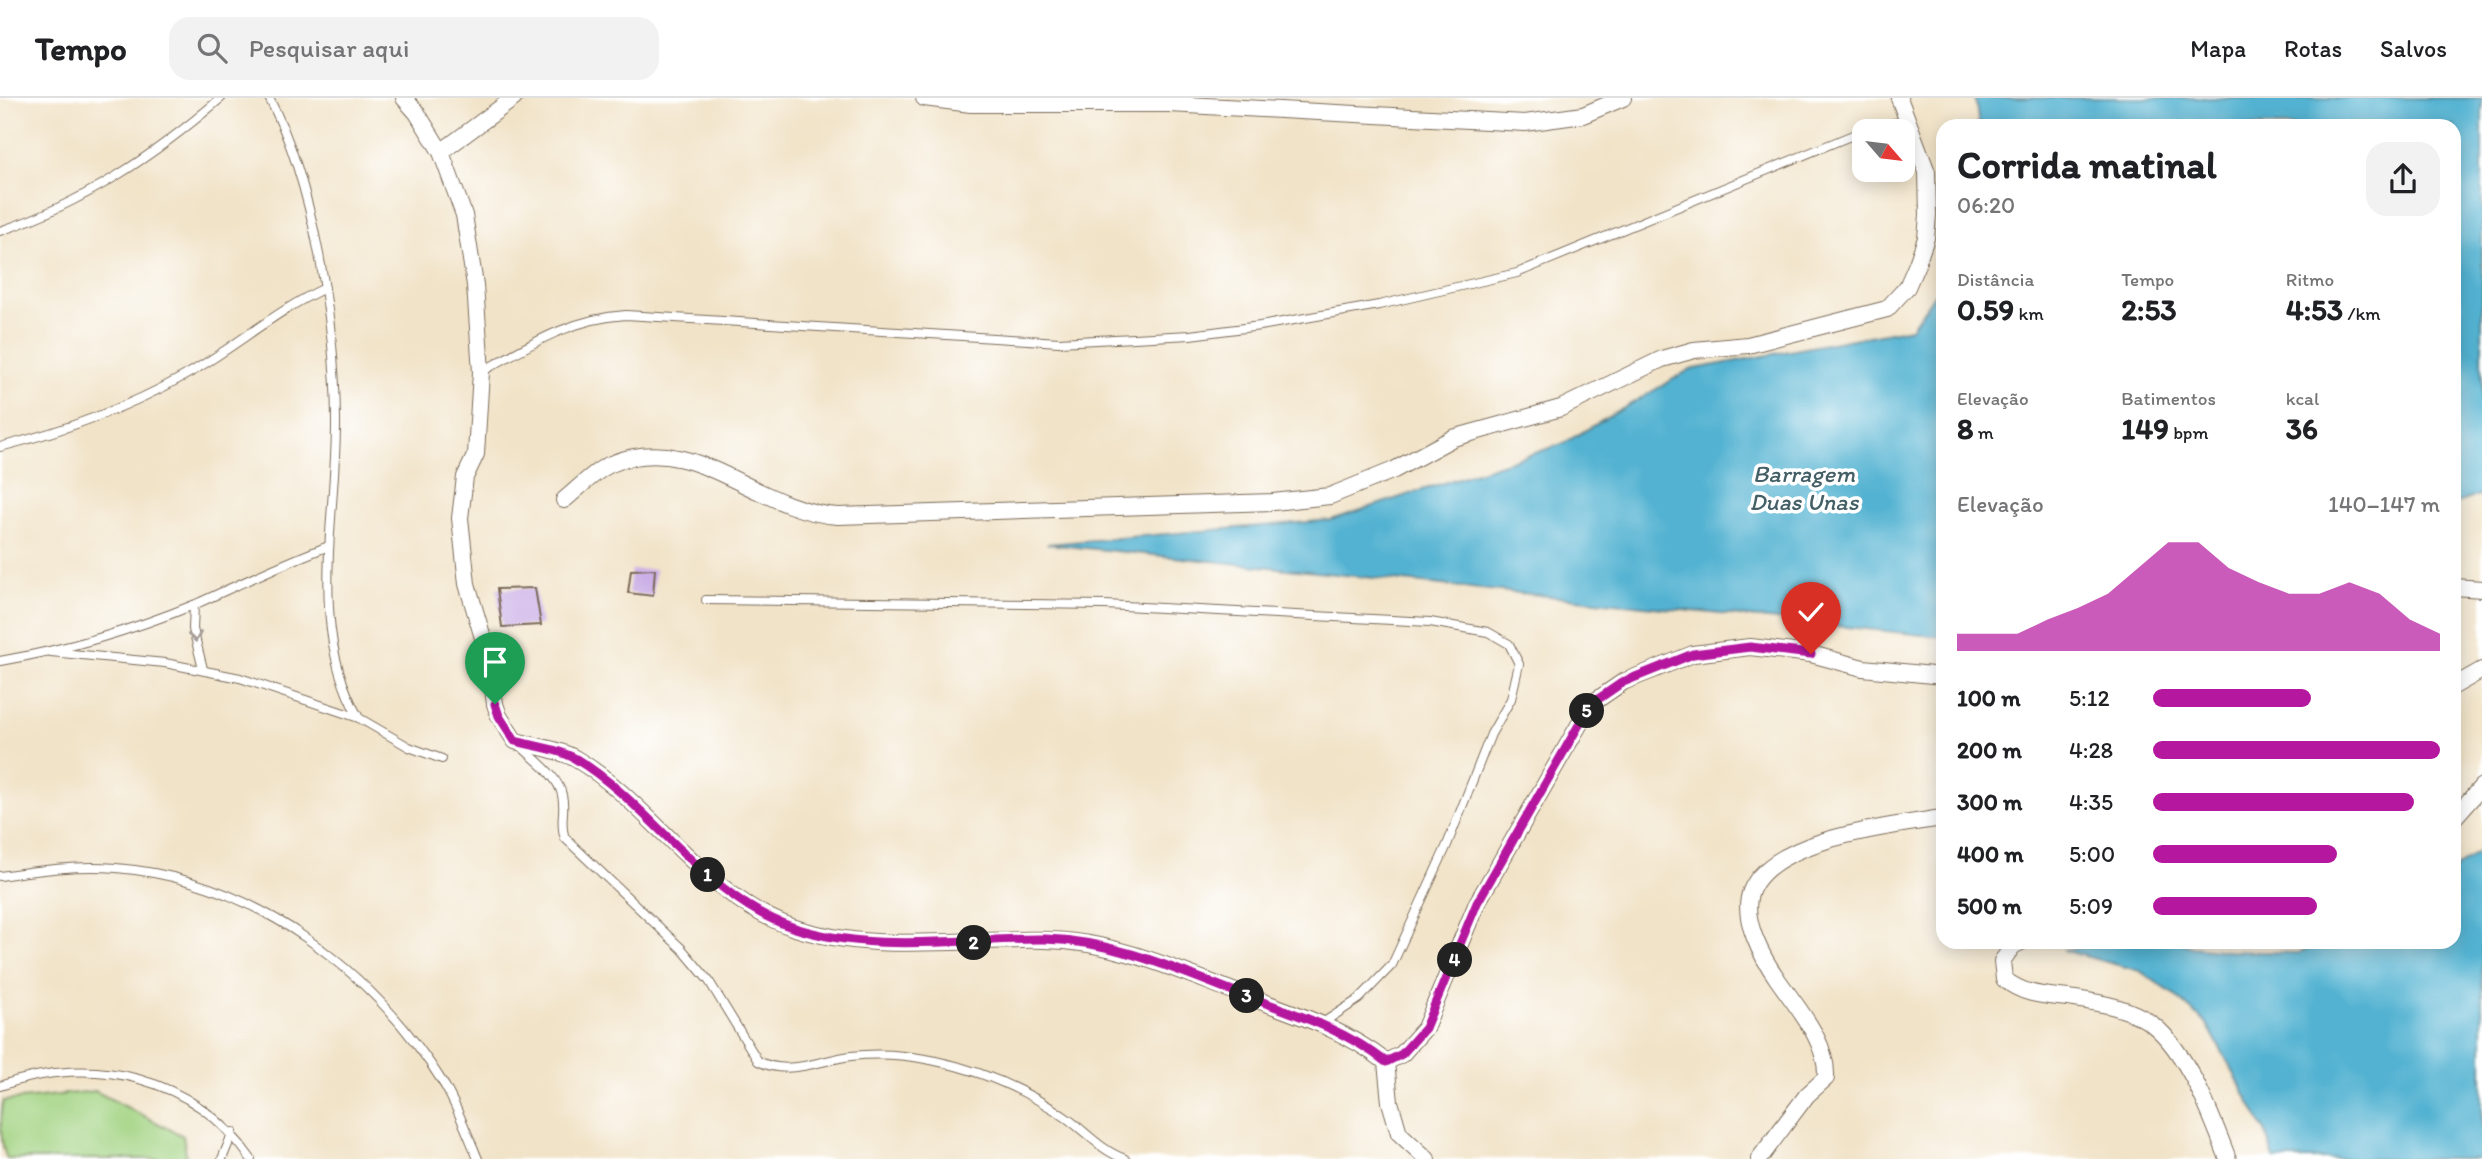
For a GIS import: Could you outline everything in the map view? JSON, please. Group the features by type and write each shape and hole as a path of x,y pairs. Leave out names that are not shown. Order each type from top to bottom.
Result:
{"street":[{"path":"404,98 417,113 441,152 464,215 475,285 481,372 476,453 465,477 460,518 467,584 489,658 495,704 499,716 515,741 573,757 594,771 696,866 758,910 790,926 821,934 884,942 980,943 1045,939 1106,945 1321,1024 1363,1043 1386,1062 1390,1102 1399,1133 1427,1159"},
{"path":"441,152 514,98"},
{"path":"924,98 971,104 1169,104 1525,123 1583,115 1623,98"},
{"path":"1899,98 1907,119"},
{"path":"564,500 609,465 646,454 682,457 784,506 811,514 838,516 1273,502 1330,496 1394,470 1453,438 1561,408 1661,359 1694,350 1748,345 1887,309 1907,287 1917,264 1927,227 1927,172 1915,141"},
{"path":"2461,588 2482,589"},
{"path":"1386,1062 1402,1054 1425,1028 1477,903 1591,704 1623,682 1693,654 1750,647 1811,654 1863,668 1936,675"},
{"path":"2461,682 2482,670"},
{"path":"2461,810 2482,786"},
{"path":"1759,1159 1807,1095 1826,1078 1827,1063 1801,1013 1771,970 1758,942 1749,918 1750,892 1767,868 1796,850 1897,825 1936,819"},
{"path":"2010,949 2002,961 2004,979 2013,986 2038,996 2075,999 2129,1011 2151,1024 2170,1042 2198,1088 2228,1159"}],"lane":[{"path":"0,231 89,193 170,142 220,98"},
{"path":"269,98 281,120 298,173 325,288 334,360 336,422 329,546 331,623 349,702 359,718"},
{"path":"481,372 543,338 597,317 626,315 1059,342 1190,335 1379,305 1517,273 1658,218 1852,136"},
{"path":"0,447 47,434 119,408 184,376 258,330 301,299 325,288"},
{"path":"0,661 51,652 194,605 278,565 329,546"},
{"path":"706,600 1105,605 1430,622 1488,632 1509,644 1519,664 1511,699 1491,734 1447,845 1392,965 1359,999 1321,1024"},
{"path":"194,605 193,629 203,669"},
{"path":"51,652 203,669 240,678 359,718 409,747 442,759"},
{"path":"515,741 554,779 562,794 560,826 565,838 689,957 729,1008 758,1061 784,1070 853,1056 905,1056 948,1064 996,1080 1039,1102 1068,1119 1112,1154 1125,1159"},
{"path":"0,876 64,867 118,868 222,892 273,916 366,985 401,1023 446,1089 478,1159"},
{"path":"0,1087 40,1075 116,1072 171,1092 196,1105 233,1132 251,1159"},
{"path":"222,1159 233,1132"}],"green space":[{"path":"95,1091 183,1136 187,1159 7,1159 1,1130 3,1101"}],"water":[{"path":"1975,98 2482,98 2482,494 2461,502 2461,119 1978,119"},
{"name":"Barragem Duas Unas","path":"1936,293 1936,636 1047,544 1331,520 1562,444 1689,370 1911,328"},
{"path":"2482,849 2482,1159 2274,1159 2265,1130 2207,1024 2173,994 2140,971 2063,950 2210,949 2297,953 2308,949 2461,949 2461,864"}],"building":[{"path":"655,569 653,596 628,593 631,570"},
{"path":"535,588 541,625 502,627 497,589"}],"route":[{"path":"495,704 499,716 515,741 573,757 594,771 696,866 758,910 790,926 821,934 884,942 980,943 1045,939 1106,945 1321,1024 1363,1043 1386,1062 1402,1054 1425,1028 1477,903 1591,704 1623,682 1693,654 1750,647 1811,654"}]}
